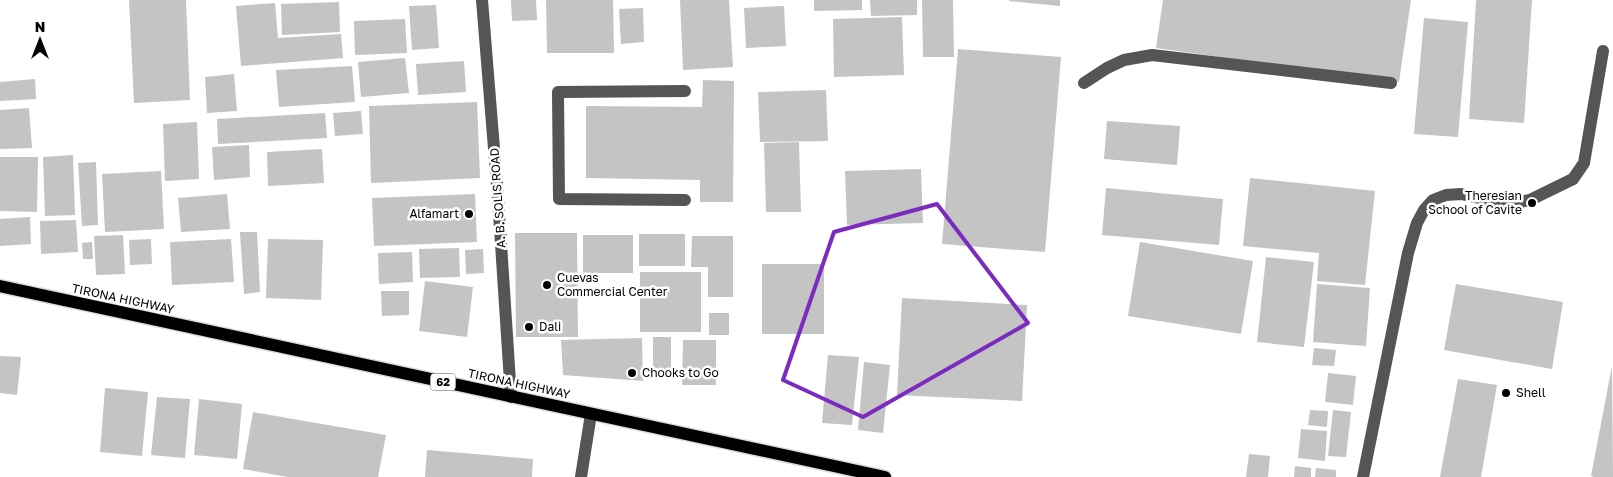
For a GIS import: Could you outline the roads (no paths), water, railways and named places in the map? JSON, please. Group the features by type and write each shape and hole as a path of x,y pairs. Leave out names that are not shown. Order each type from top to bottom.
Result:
{"main road":[{"name":"TIRONA HIGHWAY","path":"0,286 885,477"}],"street":[{"name":"A. B. SOLIS ROAD","path":"482,0 511,396"},
{"path":"1363,477 1408,253 1417,223 1424,210 1433,200 1446,195 1460,194 1498,202 1515,203 1530,200 1573,179 1584,163 1603,51"},
{"path":"1084,83 1107,68 1124,60 1152,55 1391,83"},
{"path":"685,91 558,92 559,198 685,200"},
{"path":"581,477 591,414"}],"place":[{"name":"Theresian School of Cavite","path":"1532,203"},
{"name":"Alfamart","path":"469,214"},
{"name":"Cuevas Commercial Center","path":"547,285"},
{"name":"Dali","path":"529,327"},
{"name":"Chooks to Go","path":"632,373"},
{"name":"Shell","path":"1506,393"}]}
